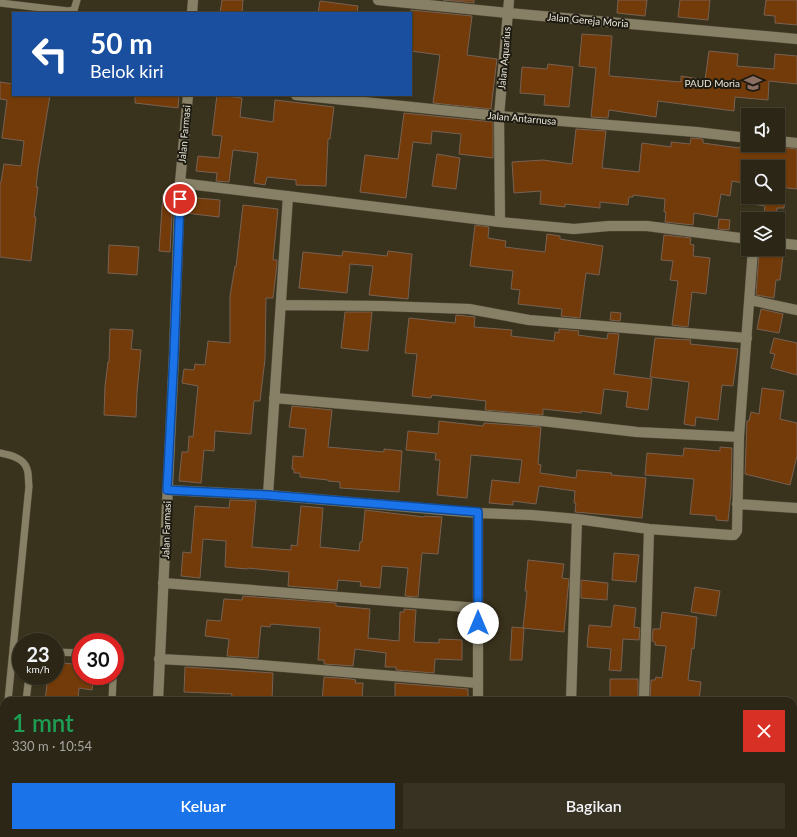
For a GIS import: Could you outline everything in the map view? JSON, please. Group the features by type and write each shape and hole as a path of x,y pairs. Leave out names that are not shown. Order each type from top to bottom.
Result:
{"street":[{"path":"192,12 193,0"},
{"name":"Jalan Gereja Moria","path":"378,0 797,39"},
{"name":"Jalan Aquarius","path":"500,222 499,116 509,0"},
{"name":"Jalan Farmasi","path":"158,697 174,354 180,183 188,96"},
{"name":"Jalan Antarnusa","path":"306,96 499,116 696,132 741,137"},
{"path":"785,142 797,143"},
{"path":"180,183 500,222 574,229 609,226 647,226 741,239"},
{"path":"268,495 282,305 288,196"},
{"path":"785,244 797,245"},
{"path":"167,490 268,495 577,519 649,529 734,535 737,531 739,437 753,256"},
{"path":"750,300 797,310"},
{"path":"282,305 469,309 528,320 747,338"},
{"path":"274,398 542,421 637,432 739,437"},
{"path":"737,504 797,508"},
{"path":"478,512 478,697"},
{"path":"571,697 577,519"},
{"path":"644,697 649,529"},
{"path":"164,583 478,608"},
{"path":"159,659 236,663 477,683"}],"lane":[{"path":"0,2 68,11 74,10 77,0"},
{"path":"0,453 17,458 24,464 28,469 29,486 8,697"},
{"path":"26,697 28,685"},
{"path":"112,697 113,685"}],"building":[{"path":"222,0 243,0 242,12 220,12"},
{"path":"443,0 474,0 474,3"},
{"path":"618,0 647,0 645,16 617,13"},
{"path":"680,0 710,0 708,20 678,17"},
{"path":"766,0 797,0 797,25 775,23 775,16 764,15"},
{"path":"320,1 358,6 357,12 318,12"},
{"path":"411,10 472,16 467,55 497,59 491,109 433,103 440,55 412,51"},
{"path":"582,34 612,36 610,76 681,82 681,76 705,80 709,51 738,54 737,66 774,69 775,54 797,56 797,84 769,81 768,100 735,97 734,111 658,101 656,117 609,110 608,118 591,117 596,68 579,66"},
{"path":"548,64 573,67 569,107 544,105 545,95 520,93 522,67 547,69"},
{"path":"0,82 12,84 12,96 50,96 38,169 36,187 38,187 34,217 36,217 31,261 0,257 0,182 4,164 21,166 24,141 2,138 7,100 0,99"},
{"path":"135,96 179,96 178,108 135,103"},
{"path":"217,96 242,98 240,117 273,122 275,100 334,107 330,139 328,139 326,186 296,185 296,180 267,177 265,185 254,183 258,153 233,150 229,182 216,181 217,173 196,171 198,156 219,158 222,136 212,135"},
{"path":"404,113 493,122 493,158 459,154 461,134 432,131 431,144 413,142 406,198 360,192 365,155 398,159"},
{"path":"576,129 606,131 602,168 639,172 642,143 671,147 671,142 690,144 691,138 703,139 703,143 741,147 741,152 785,152 785,148 797,149 797,189 785,188 785,160 741,160 741,183 732,181 730,196 721,194 717,217 694,213 693,225 665,222 665,199 633,195 633,197 629,197 628,205 600,202 600,208 565,204 565,207 540,204 541,191 514,193 512,162 543,160 572,164"},
{"path":"437,154 460,158 456,189 432,186"},
{"path":"163,194 173,195 170,252 159,251"},
{"path":"186,197 220,200 219,217 185,213"},
{"path":"752,204 784,204 784,208 777,208 777,212 764,212 765,206"},
{"path":"243,205 278,209 273,260 277,260 277,264 273,298 266,298 265,359 260,401 254,401 251,434 215,431 214,451 204,450 201,483 179,481 182,452 188,452 189,436 193,437 198,386 182,383 184,369 194,370 195,364 205,365 208,341 230,343 230,296 235,266 236,267"},
{"path":"719,219 730,220 729,230 718,229"},
{"path":"475,225 489,227 488,238 506,241 505,247 545,252 547,234 560,236 560,239 603,246 599,275 586,273 580,318 561,316 562,309 518,304 520,290 511,289 513,271 470,266"},
{"path":"664,235 691,238 690,244 694,245 693,256 710,258 706,294 692,292 688,327 672,325 678,281 670,280 673,261 661,260"},
{"path":"109,245 139,247 137,275 108,273"},
{"path":"343,251 387,256 388,251 412,254 408,299 369,295 373,266 350,264 347,293 299,288 303,252 342,256"},
{"path":"759,256 783,256 780,280 776,280 774,298 756,295"},
{"path":"761,309 783,314 779,333 757,329"},
{"path":"345,312 372,312 368,351 341,348"},
{"path":"611,312 621,313 620,321 610,320"},
{"path":"456,315 475,317 474,327 512,330 511,336 554,341 555,332 559,333 559,329 579,331 578,335 607,339 608,333 619,334 614,374 652,379 648,410 626,407 628,392 604,389 601,414 581,411 581,413 543,409 543,415 485,410 486,401 432,395 431,398 412,396 417,354 405,353 409,318 455,323"},
{"path":"110,329 133,330 131,349 141,350 136,417 104,415 105,386 109,362"},
{"path":"655,338 691,340 690,344 738,349 733,386 722,385 718,420 696,417 695,426 684,424 689,382 650,377"},
{"path":"774,338 797,343 797,375 771,368 775,354 770,353"},
{"path":"762,388 784,391 780,419 797,423 797,456 790,485 745,474 747,421 749,421 751,412 759,414"},
{"path":"292,406 332,410 328,447 384,452 384,449 402,451 399,492 340,488 340,482 300,477 300,473 294,473 294,469 292,469 293,456 303,457 306,429 289,427"},
{"path":"439,421 483,426 484,423 541,427 538,464 541,465 540,473 576,478 577,470 646,478 642,518 575,512 575,491 539,486 536,504 513,501 513,505 489,503 492,480 519,483 522,460 471,455 467,498 437,495 440,460 435,460 436,453 406,450 408,431 438,434"},
{"path":"720,447 732,448 731,493 728,521 716,520 716,516 690,514 694,479 645,475 647,453 683,456 684,448 720,451"},
{"path":"230,500 256,501 252,547 291,550 291,545 297,546 301,506 323,508 320,547 359,551 360,542 362,542 365,510 424,517 442,517 438,554 422,553 418,597 405,596 408,568 382,566 380,588 360,586 361,582 338,580 337,590 288,586 289,572 225,567 226,541 203,539 200,578 181,576 183,552 191,553 195,506 229,508"},
{"path":"614,553 639,555 636,582 612,580"},
{"path":"528,560 564,564 562,578 569,579 564,632 523,628 527,591 525,591"},
{"path":"581,580 608,583 607,600 581,598"},
{"path":"695,587 720,591 716,616 691,612"},
{"path":"243,596 336,603 336,606 370,609 368,638 399,641 400,612 404,612 404,609 416,610 414,642 439,643 439,639 462,640 462,660 435,659 434,673 396,670 396,667 385,667 386,653 355,649 353,666 324,664 324,660 318,660 320,628 271,624 270,627 261,626 258,658 227,656 229,639 205,636 207,620 221,621 224,599 242,600"},
{"path":"614,605 636,608 634,627 640,628 639,640 623,639 621,671 609,670 611,649 587,647 589,625 611,627"},
{"path":"662,612 697,617 694,649 692,648 688,680 701,682 699,697 650,697 651,680 655,680 656,677 662,678 666,646 655,645 655,642 652,641 653,629 660,629"},
{"path":"512,627 524,628 522,660 510,660"},
{"path":"64,663 72,664 72,685 93,685 92,690 79,688 78,697 45,697 47,685 64,685"},
{"path":"185,667 273,673 272,697 232,697 232,694 184,692"},
{"path":"324,677 351,679 356,680 355,683 363,683 362,697 322,697"},
{"path":"610,679 638,679 638,697 610,697"},
{"path":"395,683 468,689 468,697 395,697"}],"place":[{"name":"PAUD Moria","path":"753,83"}],"route":[{"path":"180,199 167,490 268,495 478,512 478,623"}]}
